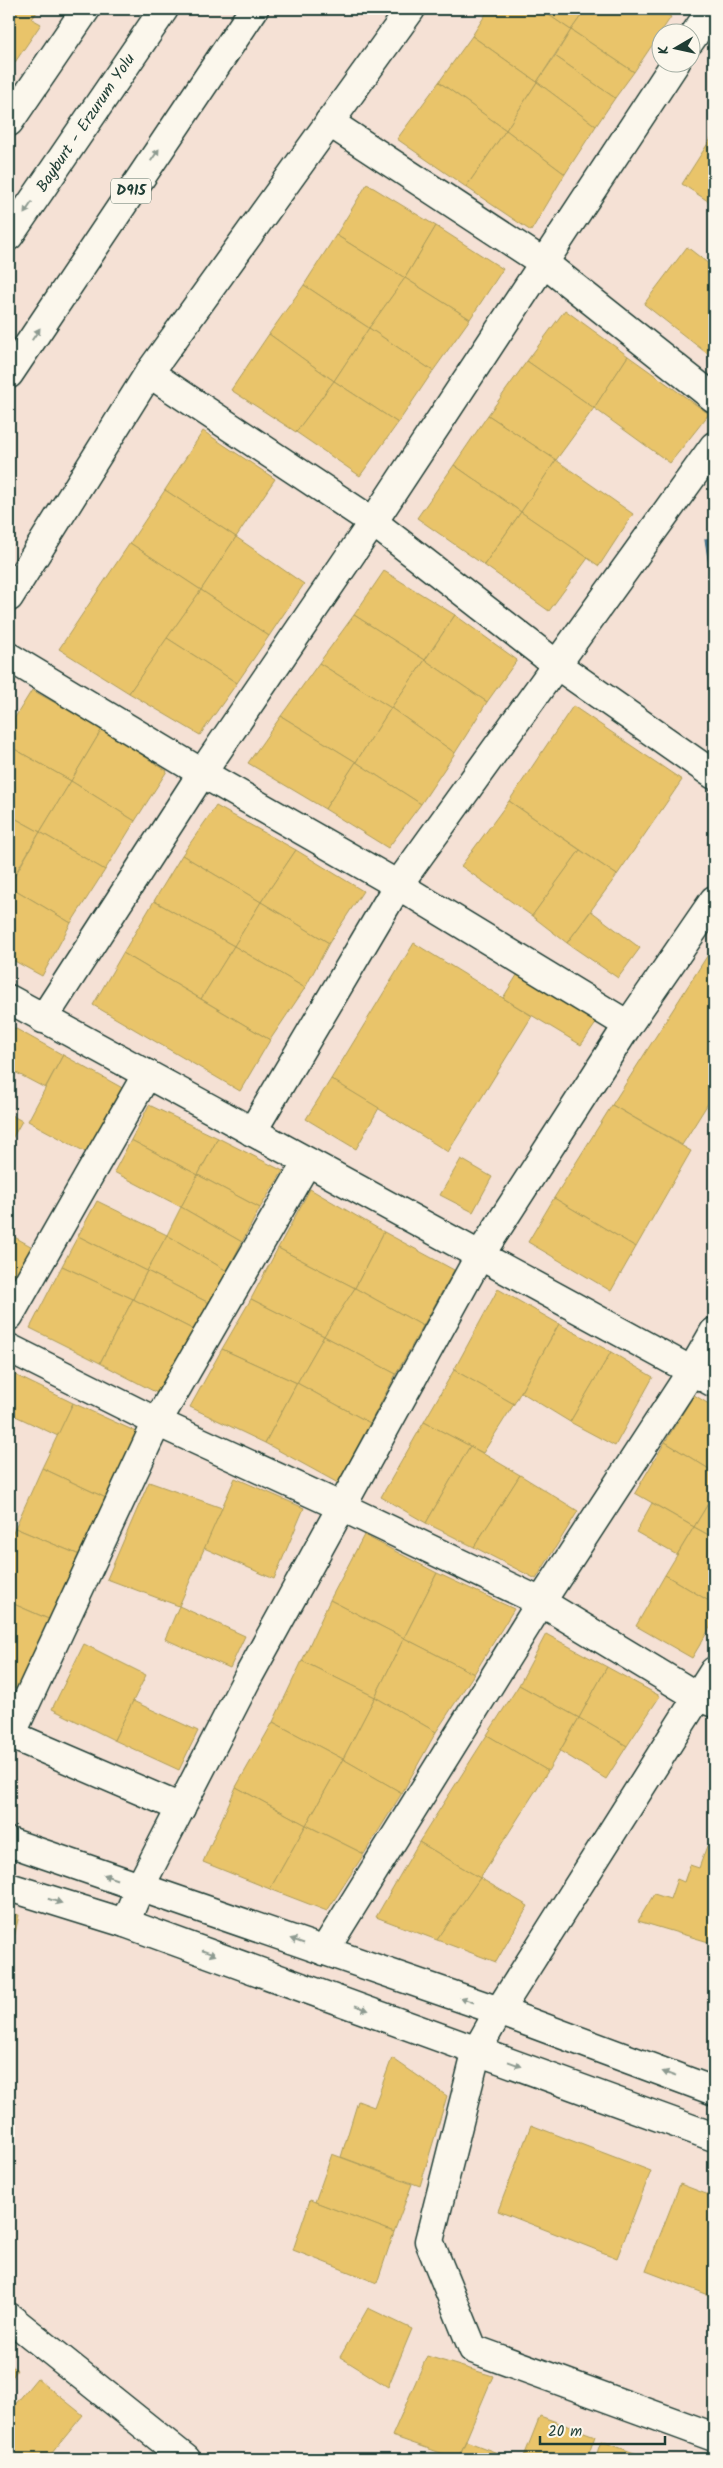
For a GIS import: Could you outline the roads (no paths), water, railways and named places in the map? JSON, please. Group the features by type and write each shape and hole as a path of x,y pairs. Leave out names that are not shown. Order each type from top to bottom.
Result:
{"main road":[{"path":"9,122 86,9"},
{"name":"Bayburt - Erzurum Yolu","path":"9,236 164,9"},
{"name":"D915","path":"9,374 254,9"},
{"path":"9,597 149,373 411,9"},
{"path":"700,25 709,12"},
{"path":"43,1019 202,773 372,522 669,72"},
{"path":"330,122 544,263 714,398"},
{"path":"149,373 372,522 557,665 714,775"},
{"path":"252,1132 398,885 714,446"},
{"path":"9,657 202,773 398,885 628,1025"},
{"path":"125,1923 140,1887 246,1679 480,1255 628,1025 714,900"},
{"path":"9,999 703,1378"},
{"path":"9,1316 147,1074"},
{"path":"181,1808 10,1734 157,1422 307,1162"},
{"path":"324,1951 541,1602 703,1378 714,1332"},
{"path":"9,1348 157,1422 342,1506 541,1602 706,1700"},
{"path":"714,1671 706,1700 499,2011 477,2050 429,2241 473,2349 714,2437"},
{"path":"9,1842 499,2011 714,2091"},
{"path":"9,1887 125,1923 714,2137"},
{"path":"9,2317 186,2459"}]}
